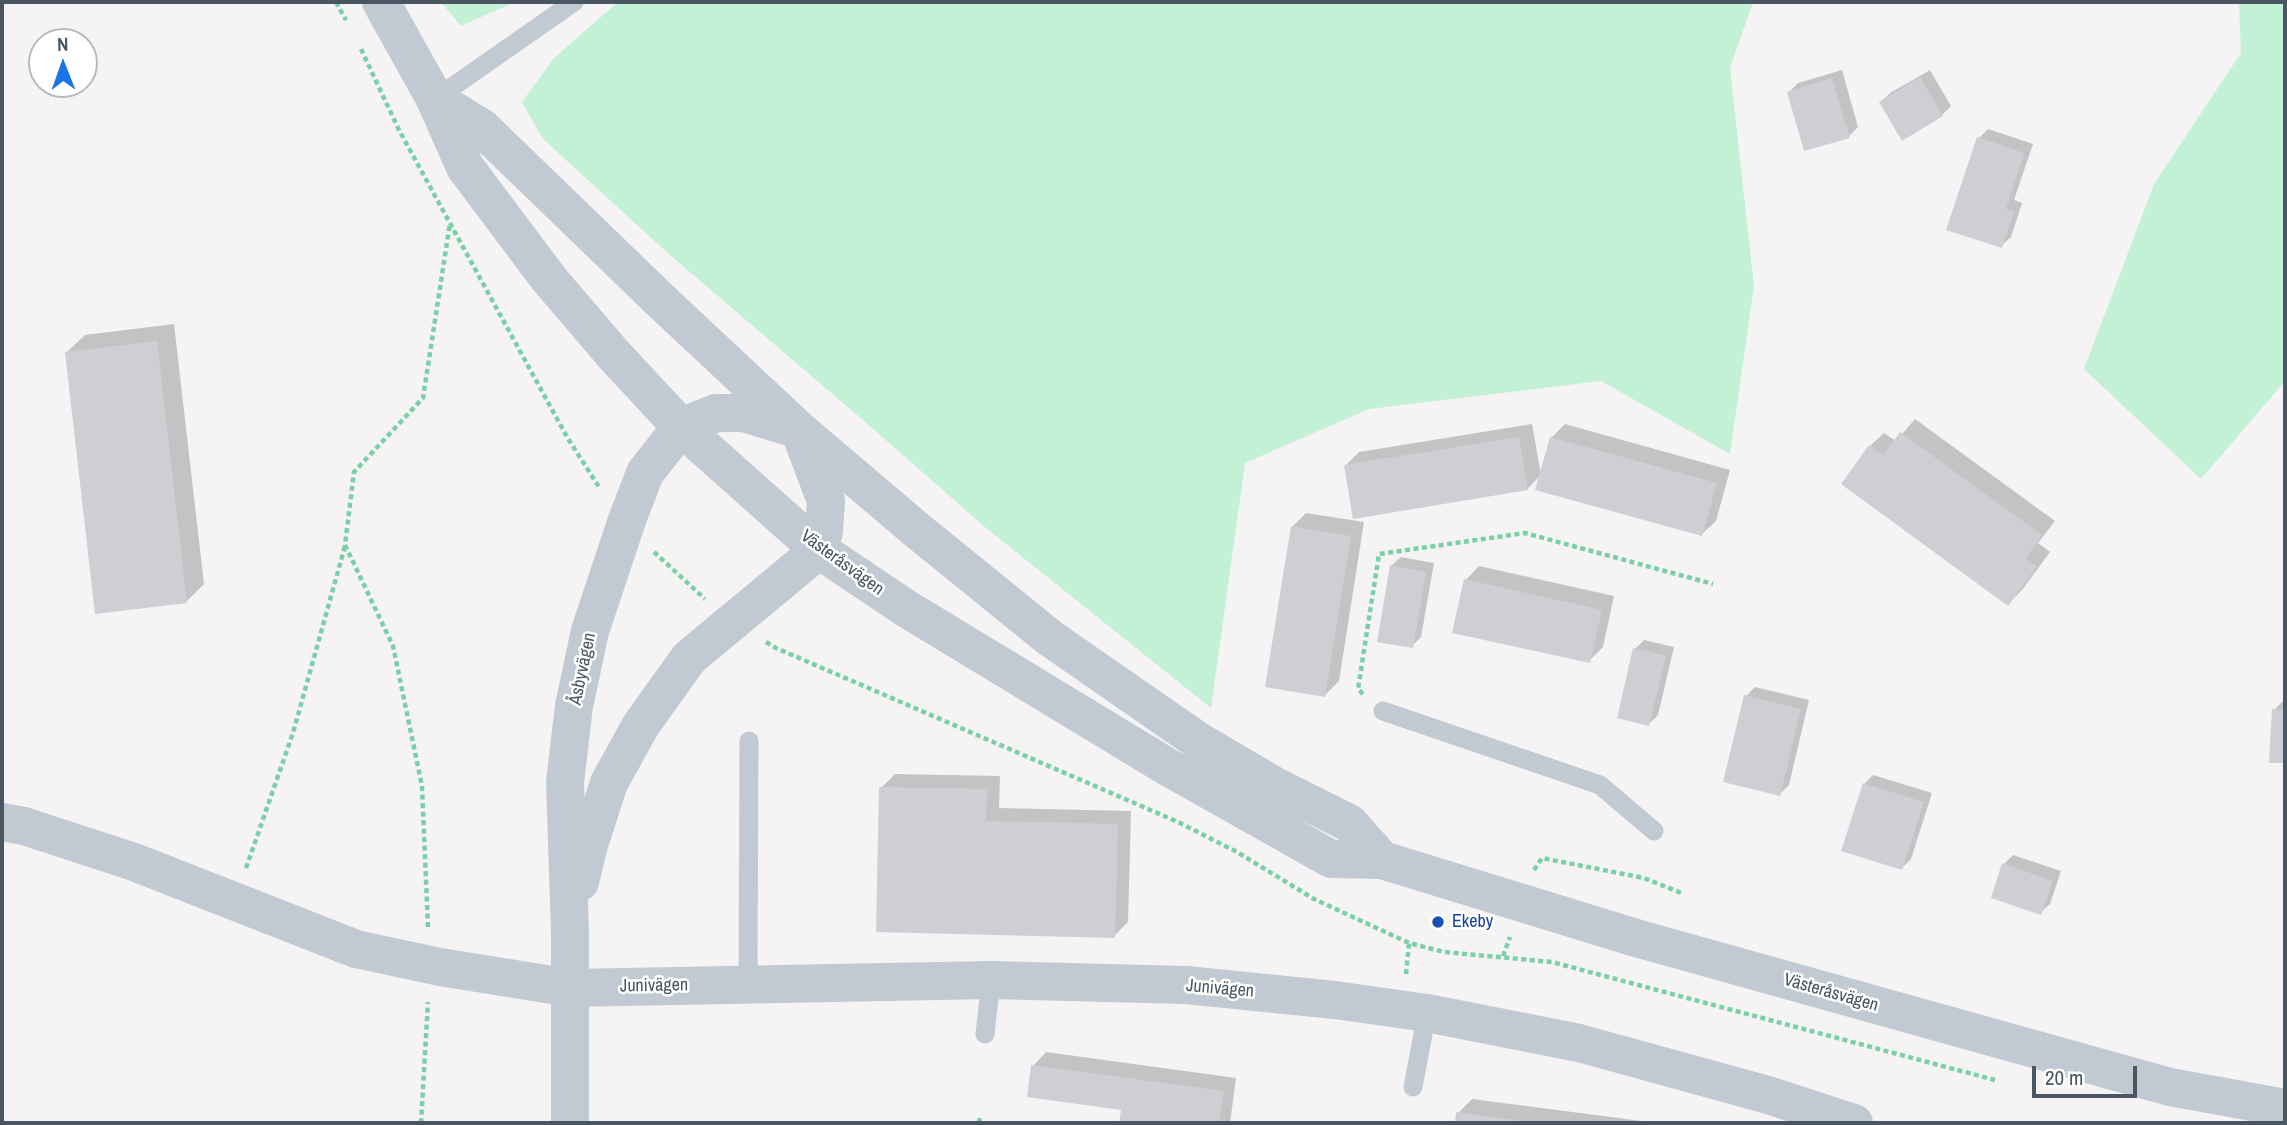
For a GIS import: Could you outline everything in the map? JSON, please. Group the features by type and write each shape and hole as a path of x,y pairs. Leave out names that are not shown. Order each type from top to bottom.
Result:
{"street":[{"name":"Västeråsvägen","path":"381,2 435,99 465,167 549,279 681,427 819,550 907,610 1040,692 1331,859 1382,860 1636,938 2170,1087 2285,1108"},
{"name":"Västeråsvägen","path":"435,99 482,128 566,211 799,430 1050,638 1199,742 1275,786 1349,823 1382,860"},
{"path":"681,427 716,413 744,413 799,430 826,501 824,531 819,550"},
{"name":"Åsbyvägen","path":"570,1123 571,988 565,782 573,706 590,631 631,508 645,473 681,427"},
{"name":"Åsbyvägen","path":"570,932 588,848 609,783 641,725 689,658 819,550"},
{"name":"Junivägen","path":"2,822 24,826 134,862 356,949 430,965 571,988 991,980 1186,985 1335,1000 1427,1013 1579,1043 1768,1095 1849,1123"}],"lane":[{"path":"435,99 574,2"},
{"path":"1383,711 1600,785 1654,831"},
{"path":"748,984 749,741"},
{"path":"985,1034 991,980"},
{"path":"1413,1087 1427,1013"}],"path":[{"path":"234,903 293,733 345,545 354,472 423,398 450,223"},
{"path":"1383,711 1358,689 1379,554 1525,533 1713,584"},
{"path":"345,545 393,646 422,786 430,965 421,1123"},
{"path":"979,1123 980,1115"}],"green space":[{"path":"441,2 515,2 461,26"},
{"path":"618,2 1753,2 1730,68 1754,286 1730,454 1601,381 1369,409 1245,463 1211,708 986,528 671,256 543,139 522,102 554,58"},
{"path":"2239,2 2285,2 2285,381 2201,479 2084,369 2154,184 2241,53"}],"building":[{"path":"1920,77 1943,116 1902,141 1879,102"},
{"path":"1832,78 1850,138 1804,151 1787,92"},
{"path":"1977,137 2024,153 2006,209 2014,212 2002,248 1946,230"},
{"path":"157,341 187,603 95,614 65,352"},
{"path":"1900,432 2042,535 2026,558 2037,566 2008,606 1841,484 1869,445 1883,455"},
{"path":"1519,437 1528,490 1353,519 1344,465"},
{"path":"1550,437 1717,483 1702,536 1535,490"},
{"path":"1291,526 1351,536 1325,697 1265,687"},
{"path":"1390,565 1426,572 1413,648 1377,642"},
{"path":"1464,579 1602,610 1590,663 1452,633"},
{"path":"1633,648 1666,656 1649,726 1617,718"},
{"path":"1744,695 1801,709 1780,796 1723,782"},
{"path":"2272,709 2285,710 2285,763 2269,763"},
{"path":"1863,783 1924,802 1902,870 1841,851"},
{"path":"879,787 987,789 986,821 1118,824 1115,938 876,932"},
{"path":"2002,863 2053,881 2041,915 1991,898"},
{"path":"1031,1065 1224,1091 1219,1123 1119,1123 1121,1110 1027,1097"},
{"path":"1456,1112 1528,1122 1528,1123 1455,1123"}],"place":[{"name":"Ekeby","path":"1438,922"}]}
